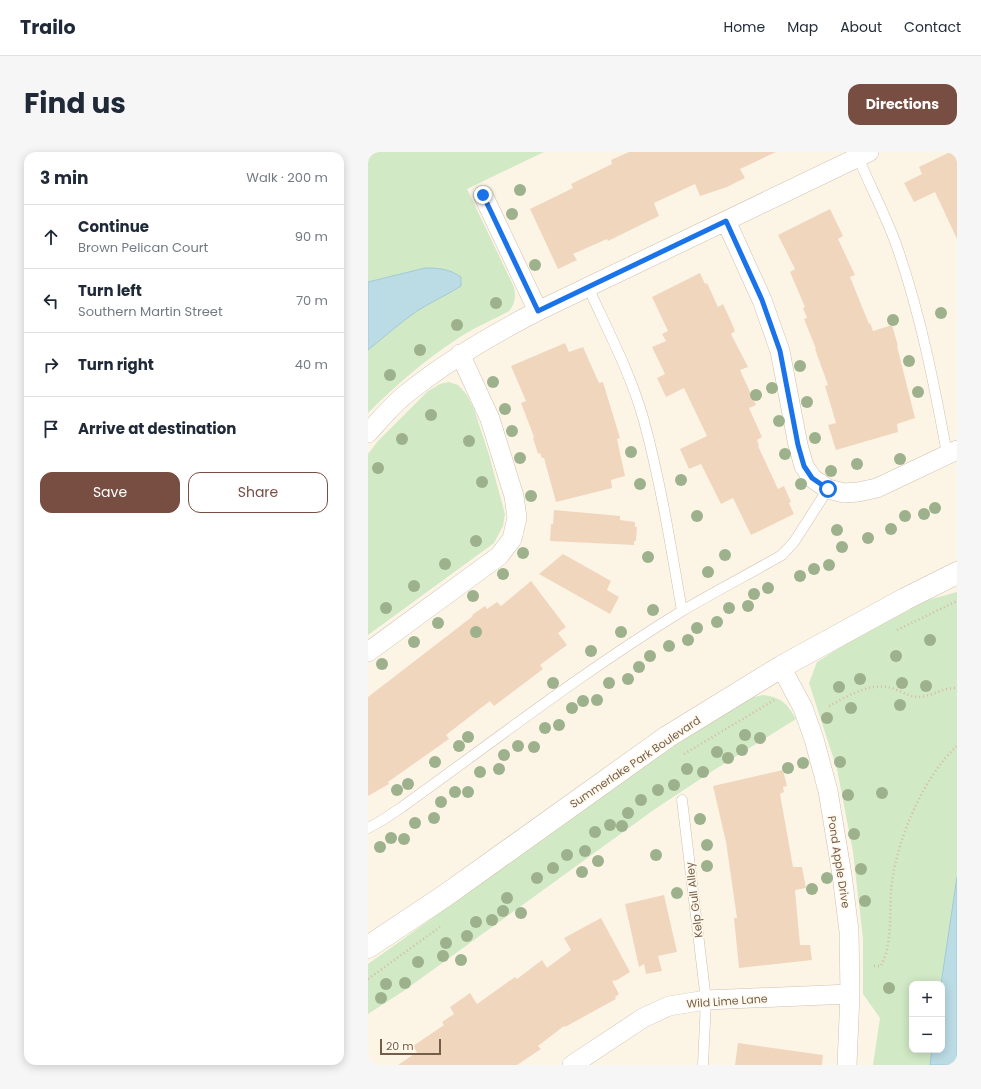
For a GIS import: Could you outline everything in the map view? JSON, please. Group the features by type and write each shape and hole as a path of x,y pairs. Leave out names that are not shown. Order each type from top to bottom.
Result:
{"main road":[{"name":"Summerlake Park Boulevard","path":"368,946 446,895 667,737 781,667 905,599 957,573"}],"street":[{"path":"368,433 405,394 460,354 494,334 538,311 863,155"},
{"path":"483,195 538,311"},
{"path":"726,221 762,300 780,351 798,445 804,466 812,478 828,489 844,493 858,492 877,488 952,452"},
{"path":"368,652 499,556 512,539 517,518 514,496 490,419 460,354"},
{"name":"Pond Apple Drive","path":"781,667 803,708 814,739 828,791 842,875 850,932 850,994 847,1065"},
{"name":"Wild Lime Lane","path":"572,1065 643,1018 669,1006 706,1000 850,994"}],"lane":[{"path":"863,155 912,294 952,452"},
{"path":"588,287 623,361 643,420 666,513 682,611"},
{"path":"368,828 402,807 557,695 682,611 782,555 794,542 828,489"},
{"name":"Kelp Gull Alley","path":"682,800 706,1000 703,1065"}],"path":[{"path":"894,632 957,601"},
{"path":"829,706 843,698 872,687 892,688 920,697 957,688"},
{"path":"682,755 793,688"},
{"path":"874,966 881,966 887,950 892,882 899,848 905,830 933,773 957,746"},
{"path":"368,979 445,923"}],"green space":[{"path":"368,152 544,152 467,189 514,287 515,294 513,306 509,311 466,333 447,345 400,382 368,413"},
{"path":"449,382 458,385 467,395 474,409 489,455 505,514 503,526 494,543 368,635 368,454 378,441 428,391 440,384"},
{"path":"957,592 957,1065 873,1065 880,1018 863,994 863,939 853,852 837,769 809,683 817,662 852,640 928,600"},
{"path":"763,695 775,697 783,702 787,705 796,719 655,809 405,990 368,1014 368,964 639,769 732,708 754,697"}],"water":[{"path":"425,268 435,268 457,274 461,277 461,286 417,311 368,350 368,282"},
{"path":"957,877 957,1065 930,1065 932,1053 945,1053 945,981 941,981"}],"building":[{"path":"629,152 776,152 740,169 745,178 727,187 700,196 695,184 654,203 659,216 608,241 607,239 573,254 577,260 558,269 530,209 573,188 571,184 612,164 611,160"},
{"path":"950,152 957,152 957,239 935,192 914,202 904,183 922,174 919,167"},
{"path":"830,209 843,236 838,239 855,275 850,277 869,324 870,323 873,331 892,325 915,418 897,424 898,432 836,450 828,425 836,423 825,386 828,385 804,319 807,318 803,308 805,307 790,272 795,269 778,235"},
{"path":"700,273 705,284 707,283 718,307 723,304 735,331 731,334 748,367 740,370 756,405 749,408 762,437 757,440 758,446 778,489 784,486 791,502 789,503 794,514 751,535 733,498 721,504 701,464 689,469 680,449 707,436 684,388 666,397 657,378 665,374 652,347 666,341 662,334 668,331 652,297"},
{"path":"565,343 569,352 583,347 599,383 603,382 620,438 617,439 625,476 611,480 612,488 556,502 544,458 542,458 540,453 538,454 533,438 534,437 521,403 526,401 511,366"},
{"path":"554,510 620,516 620,520 635,522 635,527 637,527 636,541 634,541 634,545 550,541"},
{"path":"563,554 611,581 607,590 619,597 610,614 539,574"},
{"path":"531,581 566,627 558,633 567,645 540,665 543,669 494,706 490,701 446,735 449,739 388,782 389,784 368,796 368,697 473,616 472,615 485,606 487,609 497,602 501,606"},
{"path":"783,770 787,786 783,787 784,792 780,794 793,867 802,867 806,888 795,890 800,945 810,945 812,960 739,968 734,918 737,918 726,842 713,786"},
{"path":"664,895 677,952 658,956 662,971 646,974 644,964 639,967 625,904"},
{"path":"601,918 630,972 617,980 612,981 619,994 615,997 616,999 565,1027 564,1026 538,1046 541,1049 517,1065 398,1065 417,1052 413,1046 444,1025 442,1022 454,1014 450,1007 470,993 477,1004 515,977 517,979 542,960 547,968 571,950 564,938"},
{"path":"738,1043 823,1055 822,1065 735,1065"}],"route":[{"path":"483,195 538,311 726,221 762,300 780,351 798,445 804,466 812,478 828,489"}]}
